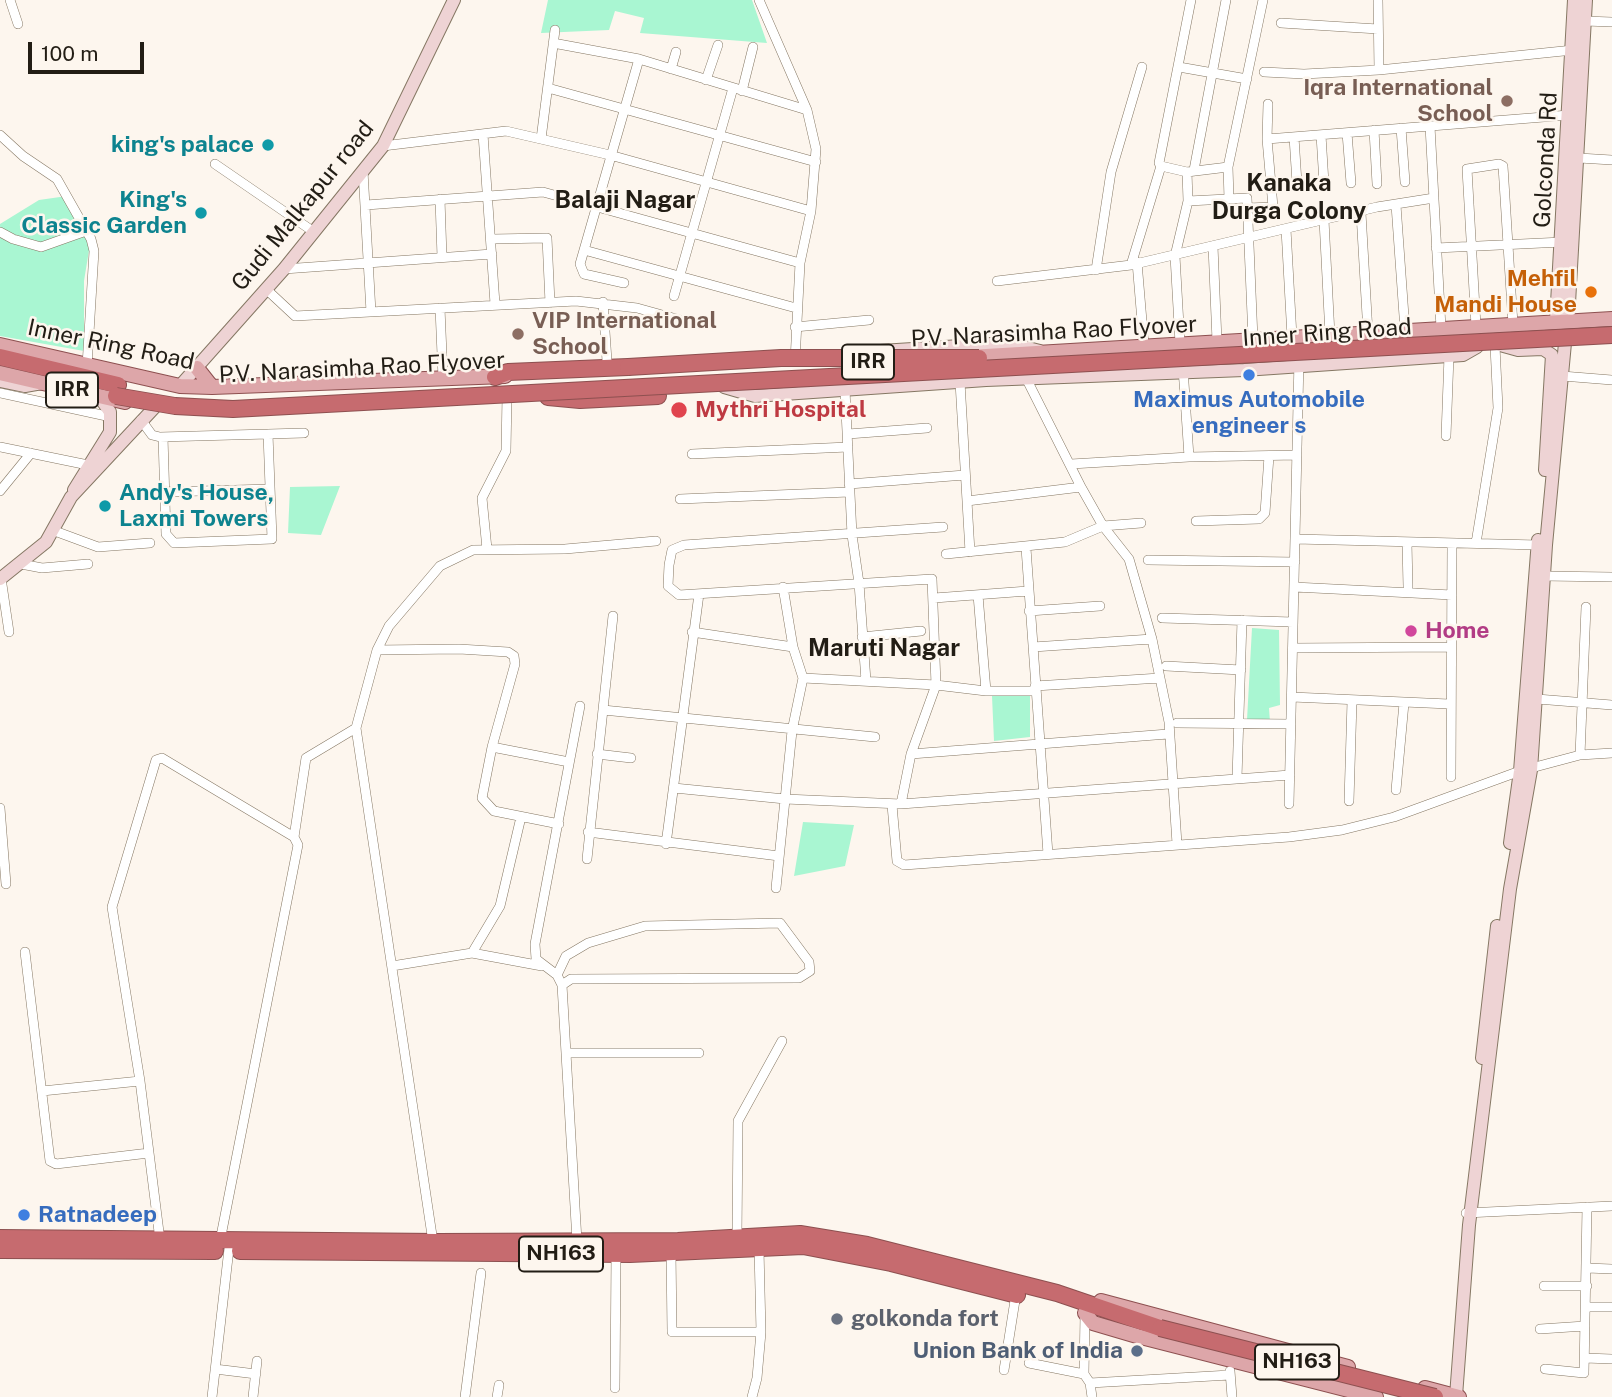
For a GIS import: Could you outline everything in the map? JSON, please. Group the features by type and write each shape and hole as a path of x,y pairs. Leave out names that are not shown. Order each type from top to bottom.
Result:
{"highway":[{"name":"P.V. Narasimha Rao Flyover","path":"0,367 143,401 224,409 1612,325"},
{"name":"P.V. Narasimha Rao Flyover","path":"0,356 137,390 215,399 1612,337"},
{"path":"492,377 508,372 781,358 979,363"},
{"path":"532,395 580,400 779,390 979,363"},
{"name":"NH163","path":"0,1250 577,1241 800,1234 867,1245 1085,1307 1159,1332 1399,1392"},
{"name":"NH163","path":"0,1238 160,1240 225,1246 616,1254 803,1246 1085,1307"},
{"name":"NH163","path":"1159,1332 1434,1397"}],"main road":[{"name":"Inner Ring Road","path":"0,345 142,380 180,386 212,387 492,377 795,358 1047,352 1612,319"},
{"name":"Inner Ring Road","path":"0,373 154,408 245,412 377,407 507,396 724,387 960,371 1024,375 1165,365 1183,368 1299,362 1477,346 1565,343 1612,337"},
{"path":"1164,344 1165,365"},
{"path":"197,368 212,387"},
{"path":"133,404 140,397 142,380"},
{"path":"1376,1397 1093,1323 1085,1307 1101,1301 1399,1392 1457,1397"}],"street":[{"path":"10,0 18,24"},
{"name":"Gudi Malkapur road","path":"180,386 284,269 383,146 454,0"},
{"path":"492,377 510,367 607,360 795,358 800,263 811,211 816,149 807,110 759,0"},
{"path":"1144,345 1134,263 1161,166 1159,163 1191,0"},
{"path":"1180,343 1175,256 1226,0"},
{"path":"1229,199 1228,167 1263,0"},
{"path":"1378,0 1380,70"},
{"name":"Golconda Rd","path":"1562,321 1574,0"},
{"name":"Golconda Rd","path":"1562,321 1579,158 1586,0"},
{"path":"1585,21 1612,22"},
{"path":"1282,23 1378,29"},
{"path":"541,139 555,30"},
{"path":"553,43 639,59 807,110"},
{"path":"706,80 718,45"},
{"path":"674,296 720,134 754,47"},
{"path":"1265,72 1304,74 1380,70 1573,50"},
{"path":"671,69 676,52"},
{"path":"624,283 584,274 580,264 639,59"},
{"path":"1179,66 1247,79"},
{"path":"1096,270 1111,172 1142,67"},
{"path":"548,88 816,162"},
{"path":"1248,208 1273,207 1267,139 1268,104"},
{"path":"1267,139 1569,115"},
{"path":"1430,126 1441,328"},
{"path":"1401,128 1405,182"},
{"path":"383,146 506,131 610,155 811,211"},
{"path":"1374,131 1377,184"},
{"path":"1347,133 1351,183"},
{"path":"483,134 495,304"},
{"path":"0,135 23,156 57,179 94,251 87,366"},
{"path":"1321,135 1324,183"},
{"path":"1294,137 1297,183"},
{"path":"1579,158 1612,160"},
{"path":"215,164 314,232"},
{"path":"1476,326 1467,169 1499,164 1503,166 1513,324"},
{"path":"1161,166 1190,171 1228,167"},
{"path":"363,171 371,312"},
{"path":"366,205 543,192 800,263"},
{"path":"1188,201 1247,198 1253,339"},
{"path":"997,281 1096,270 1175,256 1324,220 1434,198"},
{"path":"440,200 442,257"},
{"path":"1396,205 1405,330"},
{"path":"1361,213 1368,332"},
{"path":"1324,220 1330,335"},
{"path":"1286,229 1292,337"},
{"path":"0,232 13,239 41,247 86,231"},
{"path":"492,239 547,237 550,303"},
{"path":"1436,248 1563,242"},
{"path":"1213,246 1217,341"},
{"path":"584,250 796,308"},
{"path":"284,269 492,254"},
{"path":"266,289 295,316 495,304 603,303 638,308 684,321"},
{"path":"603,303 607,360"},
{"path":"440,308 443,378"},
{"path":"795,327 869,320"},
{"path":"1457,1397 1469,1218 1536,699 1565,343"},
{"path":"1476,543 1498,408 1498,345 1518,351 1548,350 1553,360 1538,545 1526,771"},
{"path":"1289,804 1299,362 1463,355 1477,346"},
{"path":"1446,436 1449,356"},
{"path":"724,387 755,396 1024,375 1183,368 1189,457"},
{"path":"1024,375 1081,488 1103,526 1129,559 1160,678 1168,734 1177,844"},
{"path":"1562,376 1612,380"},
{"path":"0,381 25,386 42,383"},
{"path":"960,382 970,552"},
{"path":"845,390 852,535 859,583 866,681"},
{"path":"0,393 111,417"},
{"path":"9,632 1,579 46,542 88,465 108,437 111,417 99,396"},
{"path":"487,549 482,498 506,451 507,396"},
{"path":"71,497 154,408"},
{"path":"141,421 152,435 163,437 304,433"},
{"path":"848,434 928,428"},
{"path":"163,437 166,534 174,543 271,540 268,434"},
{"path":"0,447 88,465"},
{"path":"692,454 848,447"},
{"path":"0,491 31,453"},
{"path":"1071,464 1189,457 1297,455"},
{"path":"1196,521 1259,519 1265,513 1269,456"},
{"path":"680,499 849,488 965,475"},
{"path":"967,501 1081,488"},
{"path":"165,492 270,489"},
{"path":"946,554 1065,542 1103,526 1141,523"},
{"path":"943,527 684,545 671,550 668,586 679,595 932,579 936,685 911,754 897,804 897,860 904,865 1289,837 1342,830 1394,817 1580,755 1612,753"},
{"path":"52,530 97,547 150,543"},
{"path":"1295,539 1538,545"},
{"path":"433,1242 356,728 377,650 389,626 440,566 473,550 565,549 656,541"},
{"path":"1407,542 1408,587"},
{"path":"1451,777 1449,705 1452,544"},
{"path":"1026,548 1048,854"},
{"path":"1148,559 1294,562"},
{"path":"21,564 42,568 88,564"},
{"path":"1544,576 1612,577"},
{"path":"776,888 792,731 803,678 793,647 783,587"},
{"path":"1294,587 1452,595"},
{"path":"934,598 1028,591"},
{"path":"666,844 699,594"},
{"path":"978,595 986,691"},
{"path":"1029,611 1100,606"},
{"path":"1580,755 1586,607"},
{"path":"587,859 613,616"},
{"path":"1162,618 1293,622"},
{"path":"1237,778 1242,620"},
{"path":"862,637 922,631"},
{"path":"692,632 793,647"},
{"path":"1033,647 1152,639"},
{"path":"1293,648 1451,647"},
{"path":"377,650 459,649 508,652 514,656 515,664 492,747 482,798 494,811 559,824"},
{"path":"1166,666 1241,670"},
{"path":"803,678 936,685 986,691 1160,678"},
{"path":"1292,697 1449,705"},
{"path":"1536,699 1612,705"},
{"path":"1349,801 1352,701"},
{"path":"1396,790 1404,703"},
{"path":"577,1241 562,985 557,975 536,959 535,944 580,706"},
{"path":"603,710 792,731 876,737"},
{"path":"1177,723 1291,724"},
{"path":"294,837 306,758 356,728"},
{"path":"911,754 1168,734"},
{"path":"492,747 569,762"},
{"path":"597,754 631,758"},
{"path":"160,1240 140,1081 112,907 156,760 162,758 294,837 298,845 225,1246 212,1397"},
{"path":"674,788 785,800 897,804 1290,775"},
{"path":"0,808 6,884"},
{"path":"472,953 500,906 521,817"},
{"path":"589,832 666,844 779,856"},
{"path":"557,975 566,956 588,943 645,926 780,922 809,962 810,971 799,978 571,979 562,985"},
{"path":"24,952 50,1161 56,1164 149,1153"},
{"path":"392,966 472,953 542,966"},
{"path":"737,1237 738,1121 782,1041"},
{"path":"566,1053 699,1053"},
{"path":"42,1091 140,1081"},
{"path":"1469,1218 1612,1206"},
{"path":"1545,1369 1584,1373 1587,1208"},
{"path":"752,1397 757,1378 761,1332 759,1249"},
{"path":"671,1252 672,1332 761,1332"},
{"path":"615,1388 616,1254"},
{"path":"1587,1268 1612,1269"},
{"path":"466,1397 481,1273"},
{"path":"1544,1286 1587,1286"},
{"path":"1004,1370 1016,1294"},
{"path":"1085,1307 1084,1374 1090,1383 1092,1397"},
{"path":"1586,1307 1612,1307"},
{"path":"1540,1329 1586,1326"},
{"path":"1585,1358 1612,1359"},
{"path":"253,1397 257,1360"},
{"path":"1231,1360 1232,1397"},
{"path":"1029,1363 1084,1374"},
{"path":"215,1368 256,1374"},
{"path":"1090,1383 1230,1375"},
{"path":"497,1397 499,1385"}],"green space":[{"path":"548,0 752,0 767,43 640,33 644,18 615,11 609,30 541,33"},
{"path":"67,196 90,244 84,281 84,351 0,336 0,224 39,200"},
{"path":"340,486 321,535 288,533 290,487"},
{"path":"1252,628 1279,630 1280,705 1269,708 1270,722 1247,720"},
{"path":"1030,694 1030,737 994,741 992,696"},
{"path":"803,822 854,825 845,866 794,876"}],"place":[{"name":"Iqra International School","path":"1507,101"},
{"name":"king's palace","path":"268,145"},
{"name":"King's Classic Garden","path":"201,213"},
{"name":"Mehfil Mandi House","path":"1591,292"},
{"name":"VIP International School","path":"518,334"},
{"name":"Maximus Automobile engineer s","path":"1249,375"},
{"name":"Mythri Hospital","path":"679,410"},
{"name":"Andy's House, Laxmi Towers","path":"105,506"},
{"name":"Home","path":"1411,631"},
{"name":"Ratnadeep","path":"24,1215"},
{"name":"golkonda fort","path":"837,1319"},
{"name":"Union Bank of India","path":"1137,1351"}],"district":[{"name":"Kanaka Durga Colony","path":"1289,198"},
{"name":"Balaji Nagar","path":"625,201"},
{"name":"Maruti Nagar","path":"884,649"}]}
